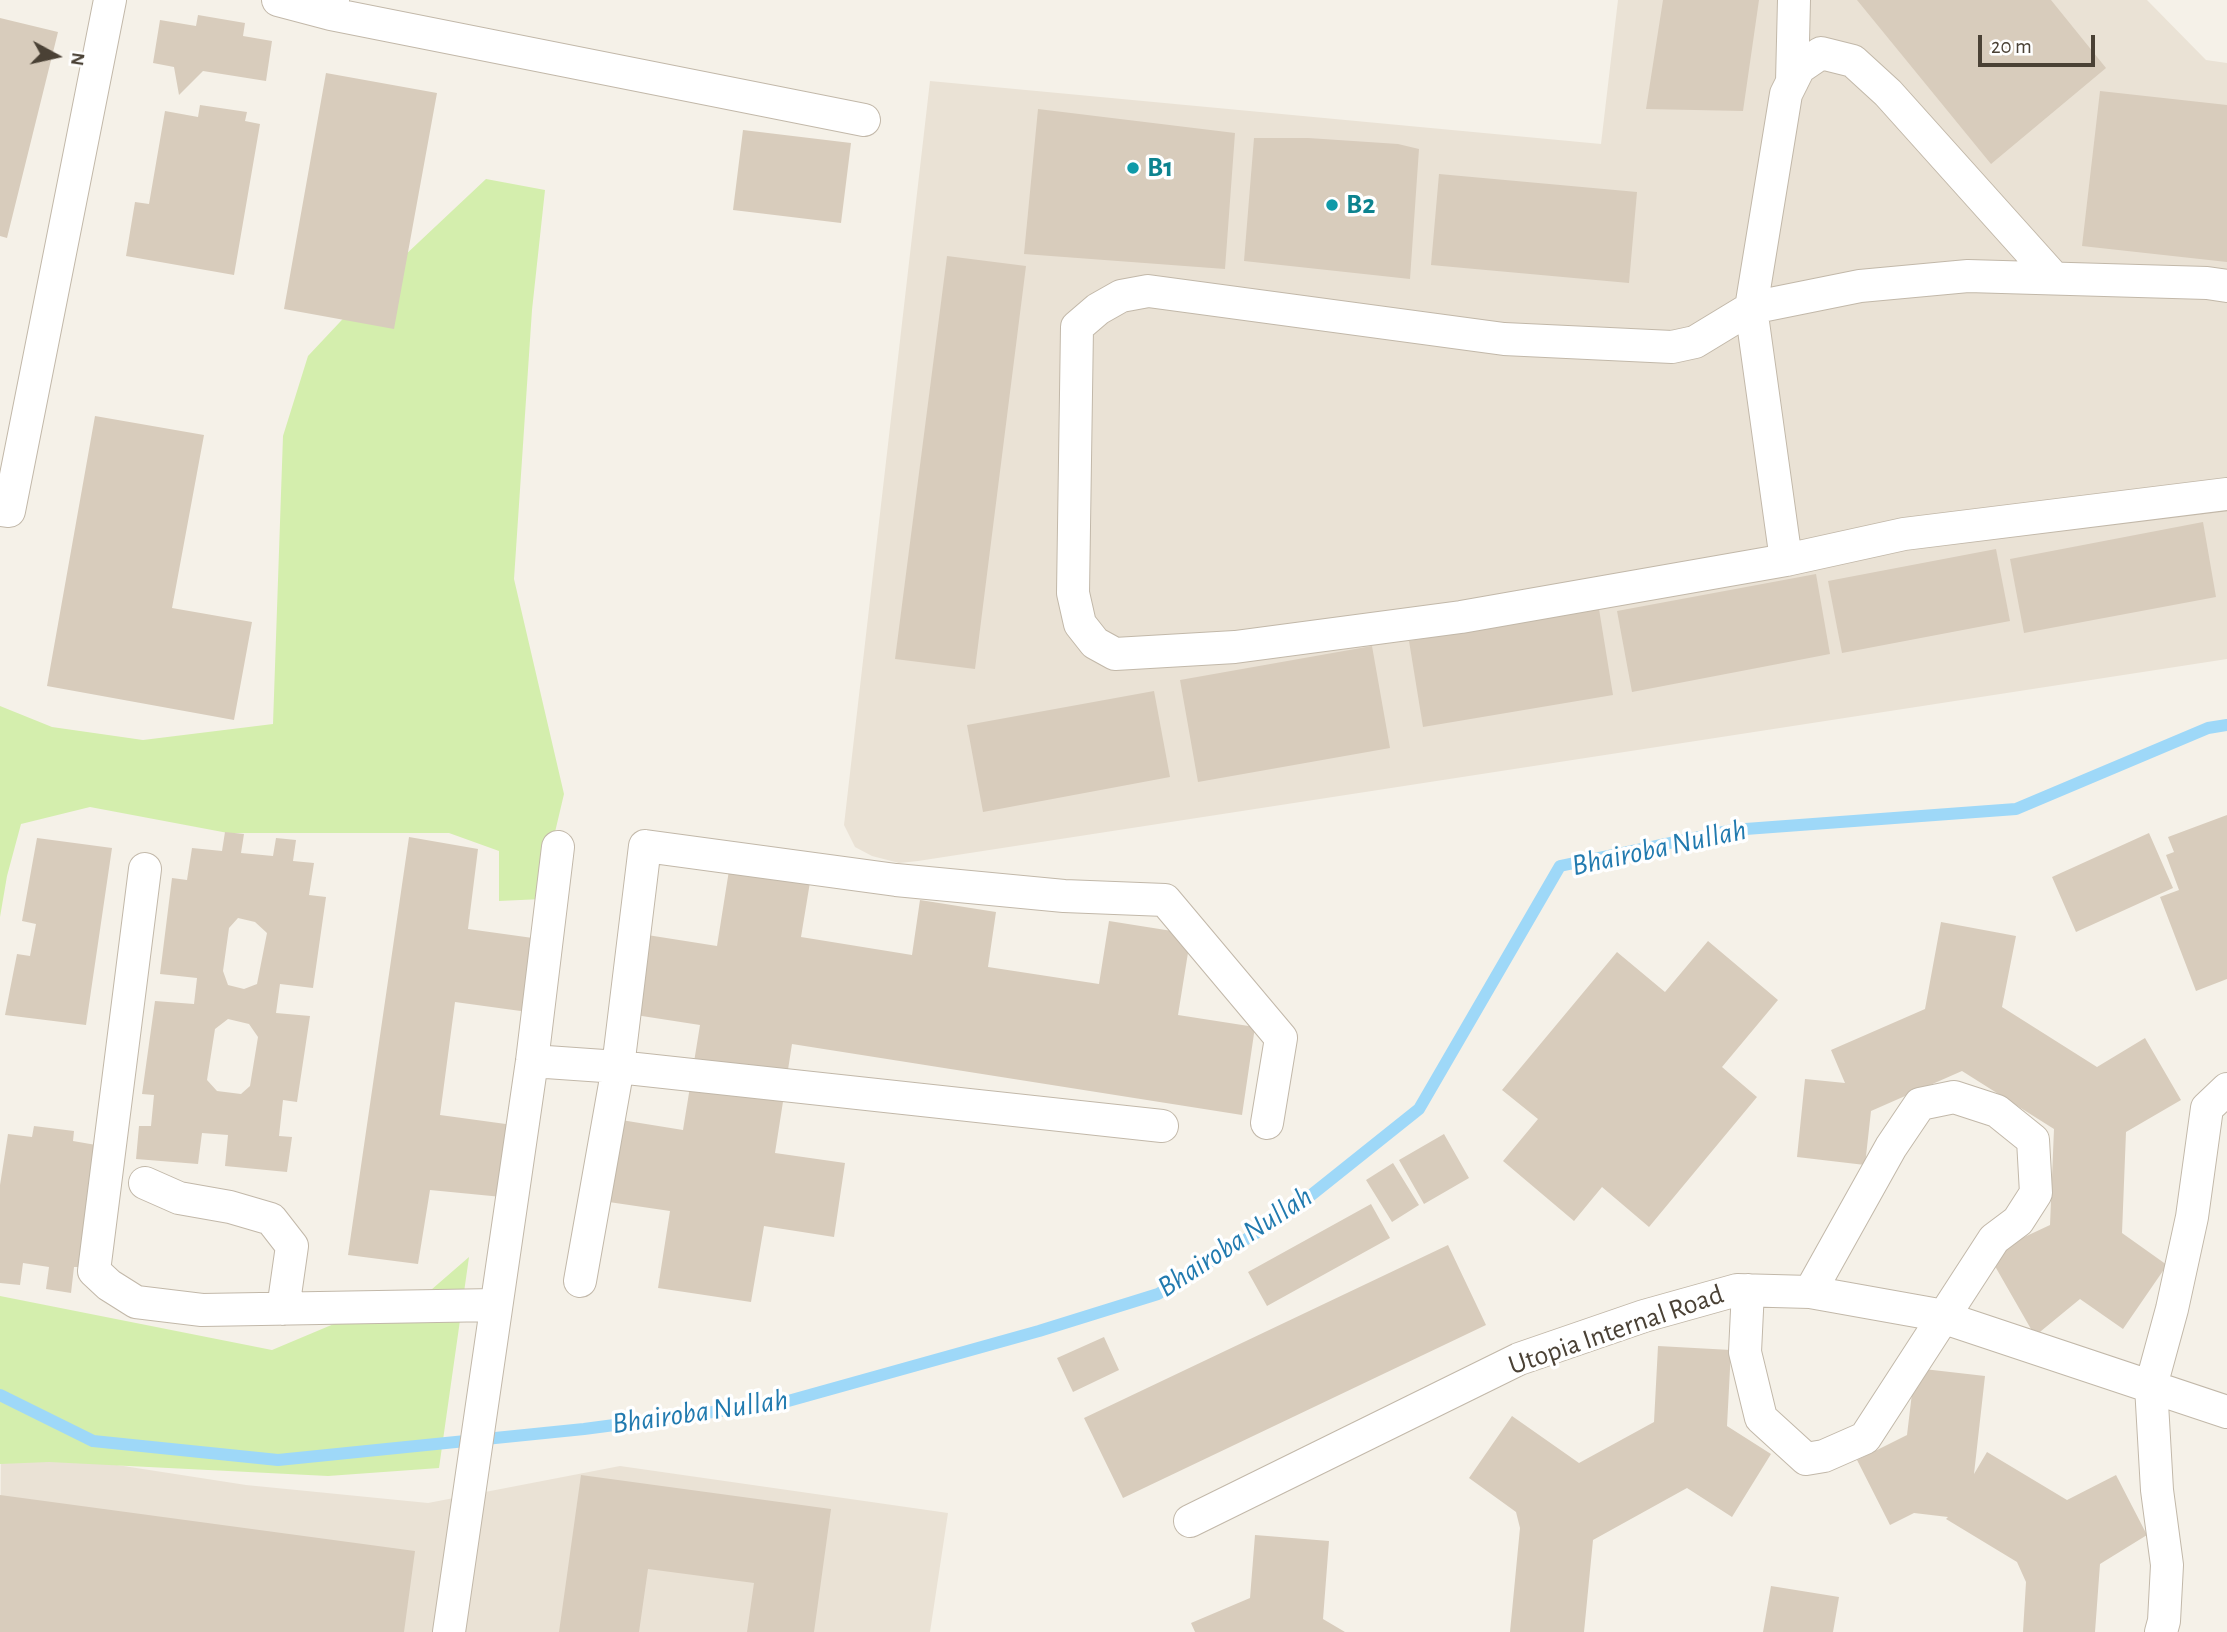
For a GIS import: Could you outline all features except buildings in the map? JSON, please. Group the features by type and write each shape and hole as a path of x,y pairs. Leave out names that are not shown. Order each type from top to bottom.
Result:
{"street":[{"path":"0,510 9,511 110,0"},
{"path":"278,0 332,7 864,120"},
{"path":"1792,82 1794,0"},
{"path":"1786,560 1751,307 1786,93 1799,68 1821,53 1853,61 1888,93 2054,278"},
{"path":"2227,286 2207,282 1968,276 1860,286 1751,307 1695,342 1662,347 1504,339 1148,291 1121,296 1098,309 1077,327 1073,593 1080,624 1096,643 1115,654 1235,647 1461,617 1786,560 1904,534 2227,494"},
{"path":"449,1632 465,1537 532,1060 558,846"},
{"path":"580,1281 618,1067 645,846 896,880 1065,896 1165,900 1281,1038 1267,1123"},
{"path":"145,869 94,1271 109,1286 136,1302 202,1310 496,1305"},
{"path":"532,1060 1162,1126"},
{"path":"2161,1632 2167,1565 2157,1490 2151,1386 2172,1309 2192,1217 2207,1108 2227,1089"},
{"path":"1748,1290 1745,1352 1761,1418 1806,1459 1824,1456 1865,1438 1994,1239 2018,1221 2036,1193 2033,1140 1997,1111 1954,1097 1920,1104 1891,1147 1810,1292"},
{"path":"145,1182 179,1198 230,1207 271,1219 292,1247 283,1309"},
{"name":"Utopia Internal Road","path":"1190,1521 1519,1359 1644,1316 1737,1290 1810,1292 1944,1317 2227,1412"}],"shaded area":[{"path":"1618,0 2147,0 2206,60 2227,63 2227,659 918,861 899,863 872,856 855,847 844,825 930,81 1601,144"},
{"path":"1,1447 246,1485 428,1503 620,1466 948,1513 930,1632 0,1632"}],"green space":[{"path":"486,179 545,190 532,310 514,579 564,794 542,899 499,901 499,851 449,833 228,833 90,807 21,824 7,876 0,917 0,706 52,727 143,740 273,724 283,436 308,356 386,273"},
{"path":"469,1257 439,1468 328,1476 49,1462 0,1464 0,1296 272,1350 379,1305 416,1303"}],"waterway":[{"name":"Bhairoba Nullah","path":"0,1395 93,1441 278,1460 584,1429 781,1403 1039,1331 1158,1294 1290,1212 1419,1109 1560,866 1732,830 2016,809 2208,728 2227,725"}],"place":[{"name":"B1","path":"1133,168"},
{"name":"B2","path":"1332,205"}]}
